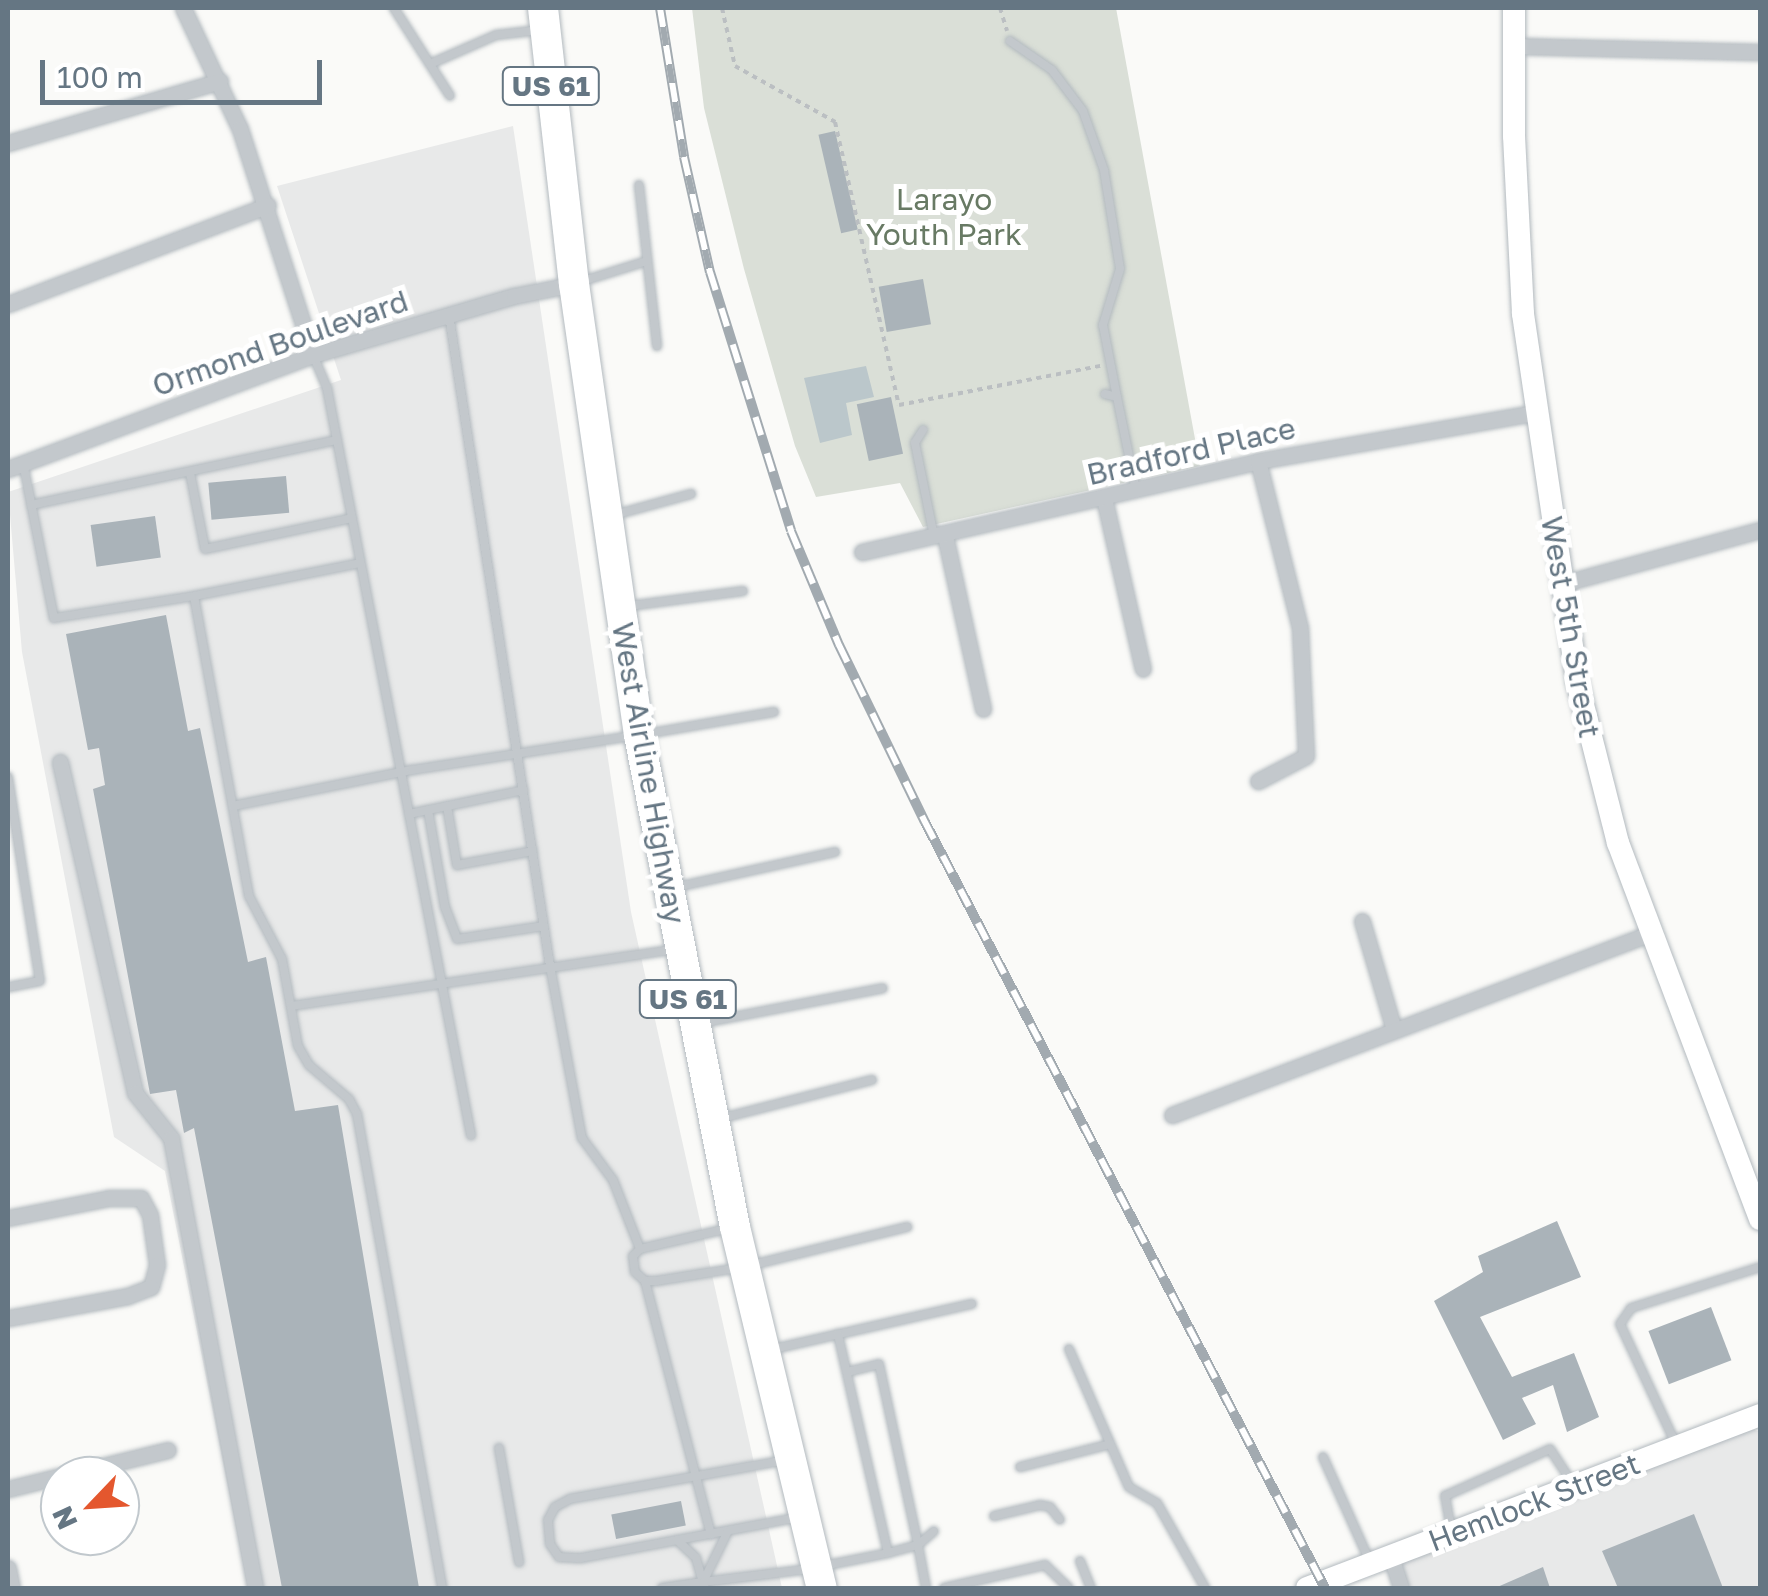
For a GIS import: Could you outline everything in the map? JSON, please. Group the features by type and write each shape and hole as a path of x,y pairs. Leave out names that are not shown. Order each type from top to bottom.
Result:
{"highway":[{"name":"West Airline Highway","path":"544,18 574,284 639,735 736,1227 819,1578"}],"main road":[{"name":"West 5th Street","path":"1514,8 1519,244 1534,413 1561,584 1601,785 1651,933 1760,1219"},
{"name":"Hemlock Street","path":"1307,1588 1677,1447 1749,1424 1760,1415"}],"street":[{"path":"184,8 220,80 268,206 313,355"},
{"path":"1513,46 1760,52"},
{"path":"8,143 220,80"},
{"path":"8,304 268,206"},
{"name":"Ormond Boulevard","path":"15,466 313,355 574,284"},
{"name":"Bradford Place","path":"862,552 1258,461 1534,413"},
{"path":"1258,461 1300,628 1306,756 1258,781"},
{"path":"1104,498 1143,669"},
{"path":"1561,584 1760,530"},
{"path":"940,537 983,709"},
{"path":"60,762 135,1093 172,1138 224,1438 255,1588"},
{"path":"1362,921 1394,1030"},
{"path":"1172,1115 1651,933"},
{"path":"8,1218 108,1198 141,1198 150,1215 157,1264 151,1287 128,1296 8,1318"},
{"path":"140,1457 168,1450"},
{"path":"8,1489 40,1481"},
{"path":"1381,1561 1400,1588"},
{"path":"8,1568 12,1588"}],"lane":[{"path":"394,8 450,96"},
{"path":"430,64 544,18"},
{"path":"1010,40 1052,70 1083,111 1104,170 1120,269 1103,324 1136,490"},
{"path":"639,185 657,346"},
{"path":"574,284 647,262"},
{"path":"449,315 550,966 582,1138 613,1180 640,1249"},
{"path":"313,355 327,388 470,1135"},
{"path":"1104,394 1116,397"},
{"path":"922,430 915,444 940,537"},
{"path":"31,505 337,440"},
{"path":"1114,444 1126,442"},
{"path":"15,466 31,505 54,618 194,596 360,563"},
{"path":"190,473 205,549 352,518"},
{"path":"605,517 691,494"},
{"path":"620,607 743,591"},
{"path":"194,596 249,896 282,959 298,1046 309,1065 349,1099 357,1114 442,1588"},
{"path":"233,806 400,772 519,756 774,712"},
{"path":"8,777 40,981 8,987"},
{"path":"409,814 524,790"},
{"path":"447,806 457,865 533,851"},
{"path":"428,810 447,918 457,939 544,926"},
{"path":"668,888 834,852"},
{"path":"291,1006 441,980 679,948"},
{"path":"693,1024 883,988"},
{"path":"714,1120 872,1080"},
{"path":"645,1281 745,1267 908,1226"},
{"path":"711,1535 645,1281 636,1272 633,1256 640,1249 736,1227"},
{"path":"1677,1447 1620,1324 1631,1308 1760,1267"},
{"path":"765,1351 972,1304"},
{"path":"838,1334 888,1552"},
{"path":"1069,1350 1129,1487 1157,1503 1205,1588"},
{"path":"848,1372 879,1364 926,1588"},
{"path":"1020,1466 1110,1444"},
{"path":"499,1448 519,1562"},
{"path":"1452,1533 1445,1496 1550,1449 1574,1486"},
{"path":"1323,1456 1381,1561"},
{"path":"791,1460 570,1499 555,1507 548,1520 550,1544 560,1556 581,1558 804,1516"},
{"path":"994,1516 1040,1505 1050,1507 1060,1520"},
{"path":"662,1588 819,1578 888,1552 918,1546 934,1531"},
{"path":"704,1585 728,1533"},
{"path":"678,1540 696,1558 704,1585"},
{"path":"1080,1561 1091,1588"},
{"path":"944,1588 1045,1565 1069,1588"}],"path":[{"path":"722,8 735,66 835,122 899,405 1110,364"},
{"path":"1000,8 1010,40"}],"shaded area":[{"path":"513,126 631,912 782,1588 248,1588 165,1171 114,1137 22,652 8,492 341,380 277,186"},
{"path":"866,366 874,397 846,403 852,435 820,443 804,378"},
{"path":"1737,1424 1760,1432 1760,1588 1401,1588 1391,1557"}],"green space":[{"name":"Larayo Youth Park","path":"692,8 1116,8 1200,466 923,527 900,483 816,497 795,446 744,269 704,108"}],"building":[{"path":"835,131 858,229 841,233 818,135"},
{"path":"923,279 931,324 887,332 879,287"},
{"path":"891,397 903,454 869,461 857,404"},
{"path":"286,476 289,513 212,520 208,483"},
{"path":"155,516 161,558 96,567 91,525"},
{"path":"166,615 188,731 200,728 248,962 266,957 295,1111 338,1105 419,1588 282,1588 194,1128 184,1133 176,1090 150,1094 93,789 105,785 99,748 88,750 66,634"},
{"path":"1557,1221 1581,1277 1480,1317 1512,1377 1574,1353 1599,1417 1567,1432 1553,1385 1522,1398 1536,1424 1503,1440 1434,1301 1483,1272 1478,1256"},
{"path":"1711,1307 1731,1360 1669,1384 1648,1331"},
{"path":"681,1501 686,1526 616,1539 611,1515"},
{"path":"1694,1514 1723,1588 1618,1588 1602,1551"},
{"path":"1543,1567 1550,1588 1495,1588"}],"railway":[{"path":"660,8 684,157 710,272 791,531 839,645 925,822 1325,1588"}]}
